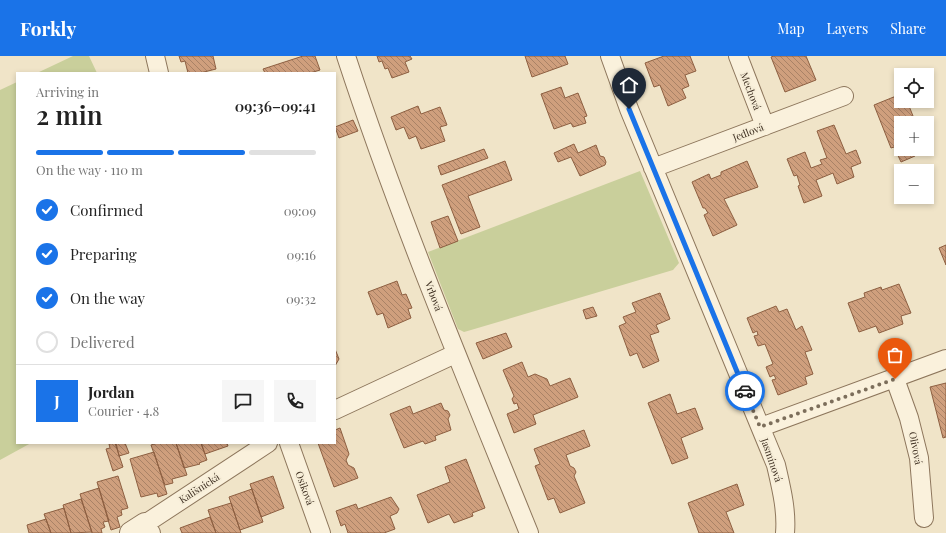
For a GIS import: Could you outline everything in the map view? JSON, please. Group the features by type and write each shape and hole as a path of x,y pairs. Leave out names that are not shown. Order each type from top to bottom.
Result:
{"street":[{"path":"155,56 159,72"},
{"name":"Vrbová","path":"346,56 362,106 455,354 529,533"},
{"name":"Jasmínová","path":"610,56 629,109 776,465 783,493 786,522 785,533"},
{"name":"Mechová","path":"738,56 765,126"},
{"name":"Jedlová","path":"653,168 844,96"},
{"path":"336,410 455,354"},
{"path":"760,427 895,379 946,359"},
{"name":"Olivová","path":"895,379 910,418 919,458 924,518"},
{"name":"Kališnická","path":"142,530 267,444"},
{"name":"Osiková","path":"289,444 321,533"}],"green space":[{"path":"73,56 89,56 97,72 39,72"},
{"path":"16,82 16,444 29,444 0,460 0,90"},
{"path":"640,171 679,263 673,270 464,332 458,329 428,252"}],"building":[{"path":"179,56 213,56 216,69 204,72 188,72 185,61 181,62"},
{"path":"303,56 315,56 320,70 313,72 264,72 263,69"},
{"path":"377,56 410,56 412,59 405,62 409,72 392,78 388,68 385,69 382,61 379,62"},
{"path":"525,56 565,56 568,64 532,77"},
{"path":"664,56 690,56 696,71 685,75 689,86 682,89 686,98 668,106 660,85 654,87 645,63"},
{"path":"806,56 816,80 785,92 771,57"},
{"path":"561,87 565,98 578,93 587,116 584,117 586,123 573,127 571,123 554,129 541,94"},
{"path":"894,97 894,108 910,108 913,116 894,116 894,147 891,148 874,105"},
{"path":"418,106 421,114 440,107 447,125 440,127 445,141 421,149 416,136 409,139 404,127 396,130 391,117"},
{"path":"353,120 358,131 339,138 336,127"},
{"path":"834,125 846,154 856,150 861,163 851,167 854,177 837,184 833,173 816,180 822,196 804,203 798,186 800,185 797,175 794,176 787,159 805,152 811,168 822,164 820,160 827,158 817,131"},
{"path":"574,144 578,153 596,145 600,156 604,157 606,162 605,165 580,176 571,157 558,162 554,153"},
{"path":"484,149 488,158 441,175 438,166"},
{"path":"898,156 915,156 901,162"},
{"path":"505,161 512,180 468,196 480,227 461,234 442,185"},
{"path":"747,161 758,187 724,199 737,225 713,236 704,215 708,213 705,208 703,208 692,182 709,174 711,179 721,175 721,172"},
{"path":"448,216 458,241 440,248 431,222"},
{"path":"946,245 946,265 939,248"},
{"path":"397,281 402,295 406,294 412,308 408,309 411,318 388,328 383,313 377,315 368,292"},
{"path":"899,284 911,313 901,316 903,324 879,333 876,326 859,332 848,303 865,297 864,293 881,287 882,290"},
{"path":"660,293 670,319 656,325 659,332 650,335 659,361 643,368 637,353 630,356 619,326 626,323 623,317 636,312 632,303"},
{"path":"776,306 779,312 787,309 796,330 802,326 812,350 805,352 813,374 805,377 807,384 778,395 772,380 776,379 774,375 770,377 766,367 773,364 765,344 758,346 754,336 758,335 757,331 753,333 747,318"},
{"path":"593,307 597,316 586,319 583,310"},
{"path":"506,333 512,347 483,359 476,343"},
{"path":"336,352 339,359 336,364"},
{"path":"522,362 528,377 535,374 547,379 550,386 570,378 578,397 533,415 536,424 514,433 507,414 519,409 517,403 514,404 512,399 514,396 503,370"},
{"path":"946,383 946,437 943,438 930,387"},
{"path":"670,394 677,414 695,408 703,429 681,438 688,458 672,464 648,403"},
{"path":"441,403 444,410 448,411 450,415 448,419 451,430 435,436 436,440 425,444 423,441 404,448 390,414 410,406 413,414"},
{"path":"340,428 349,454 346,460 348,465 354,468 358,478 334,487 318,444 336,444 336,430"},
{"path":"584,430 590,446 566,455 570,466 574,468 576,472 574,476 585,503 560,513 554,498 548,500 535,466 540,464 534,449"},
{"path":"109,444 115,444 123,467 113,471 106,449 110,448"},
{"path":"116,444 125,444 129,453 119,456"},
{"path":"176,444 187,475 172,479 173,483 165,485 151,445"},
{"path":"176,444 201,444 207,460 199,463 200,464 184,468"},
{"path":"201,444 227,444 228,446 205,454"},
{"path":"154,452 167,494 158,497 157,493 141,497 130,459"},
{"path":"466,459 485,508 472,513 473,516 454,523 449,514 428,523 417,495 450,482 445,467"},
{"path":"118,476 128,508 121,510 122,515 117,517 120,527 111,530 97,482"},
{"path":"273,476 284,508 261,517 250,484"},
{"path":"737,484 744,505 726,512 734,533 699,533 688,503"},
{"path":"99,488 109,521 103,522 105,527 101,529 102,533 92,533 80,494"},
{"path":"252,489 263,522 240,530 229,497"},
{"path":"391,497 399,509 397,513 390,516 395,529 384,533 348,533 345,524 341,526 336,511 356,504 358,509"},
{"path":"81,499 92,532 71,533 63,505"},
{"path":"231,503 241,533 216,533 208,510"},
{"path":"64,508 71,533 51,533 44,514"},
{"path":"210,517 216,533 182,533 180,528"},
{"path":"46,519 51,533 29,533 27,525"}],"way so far":[{"path":"745,391 760,427 895,379"}],"route":[{"path":"629,109 745,391"}]}
